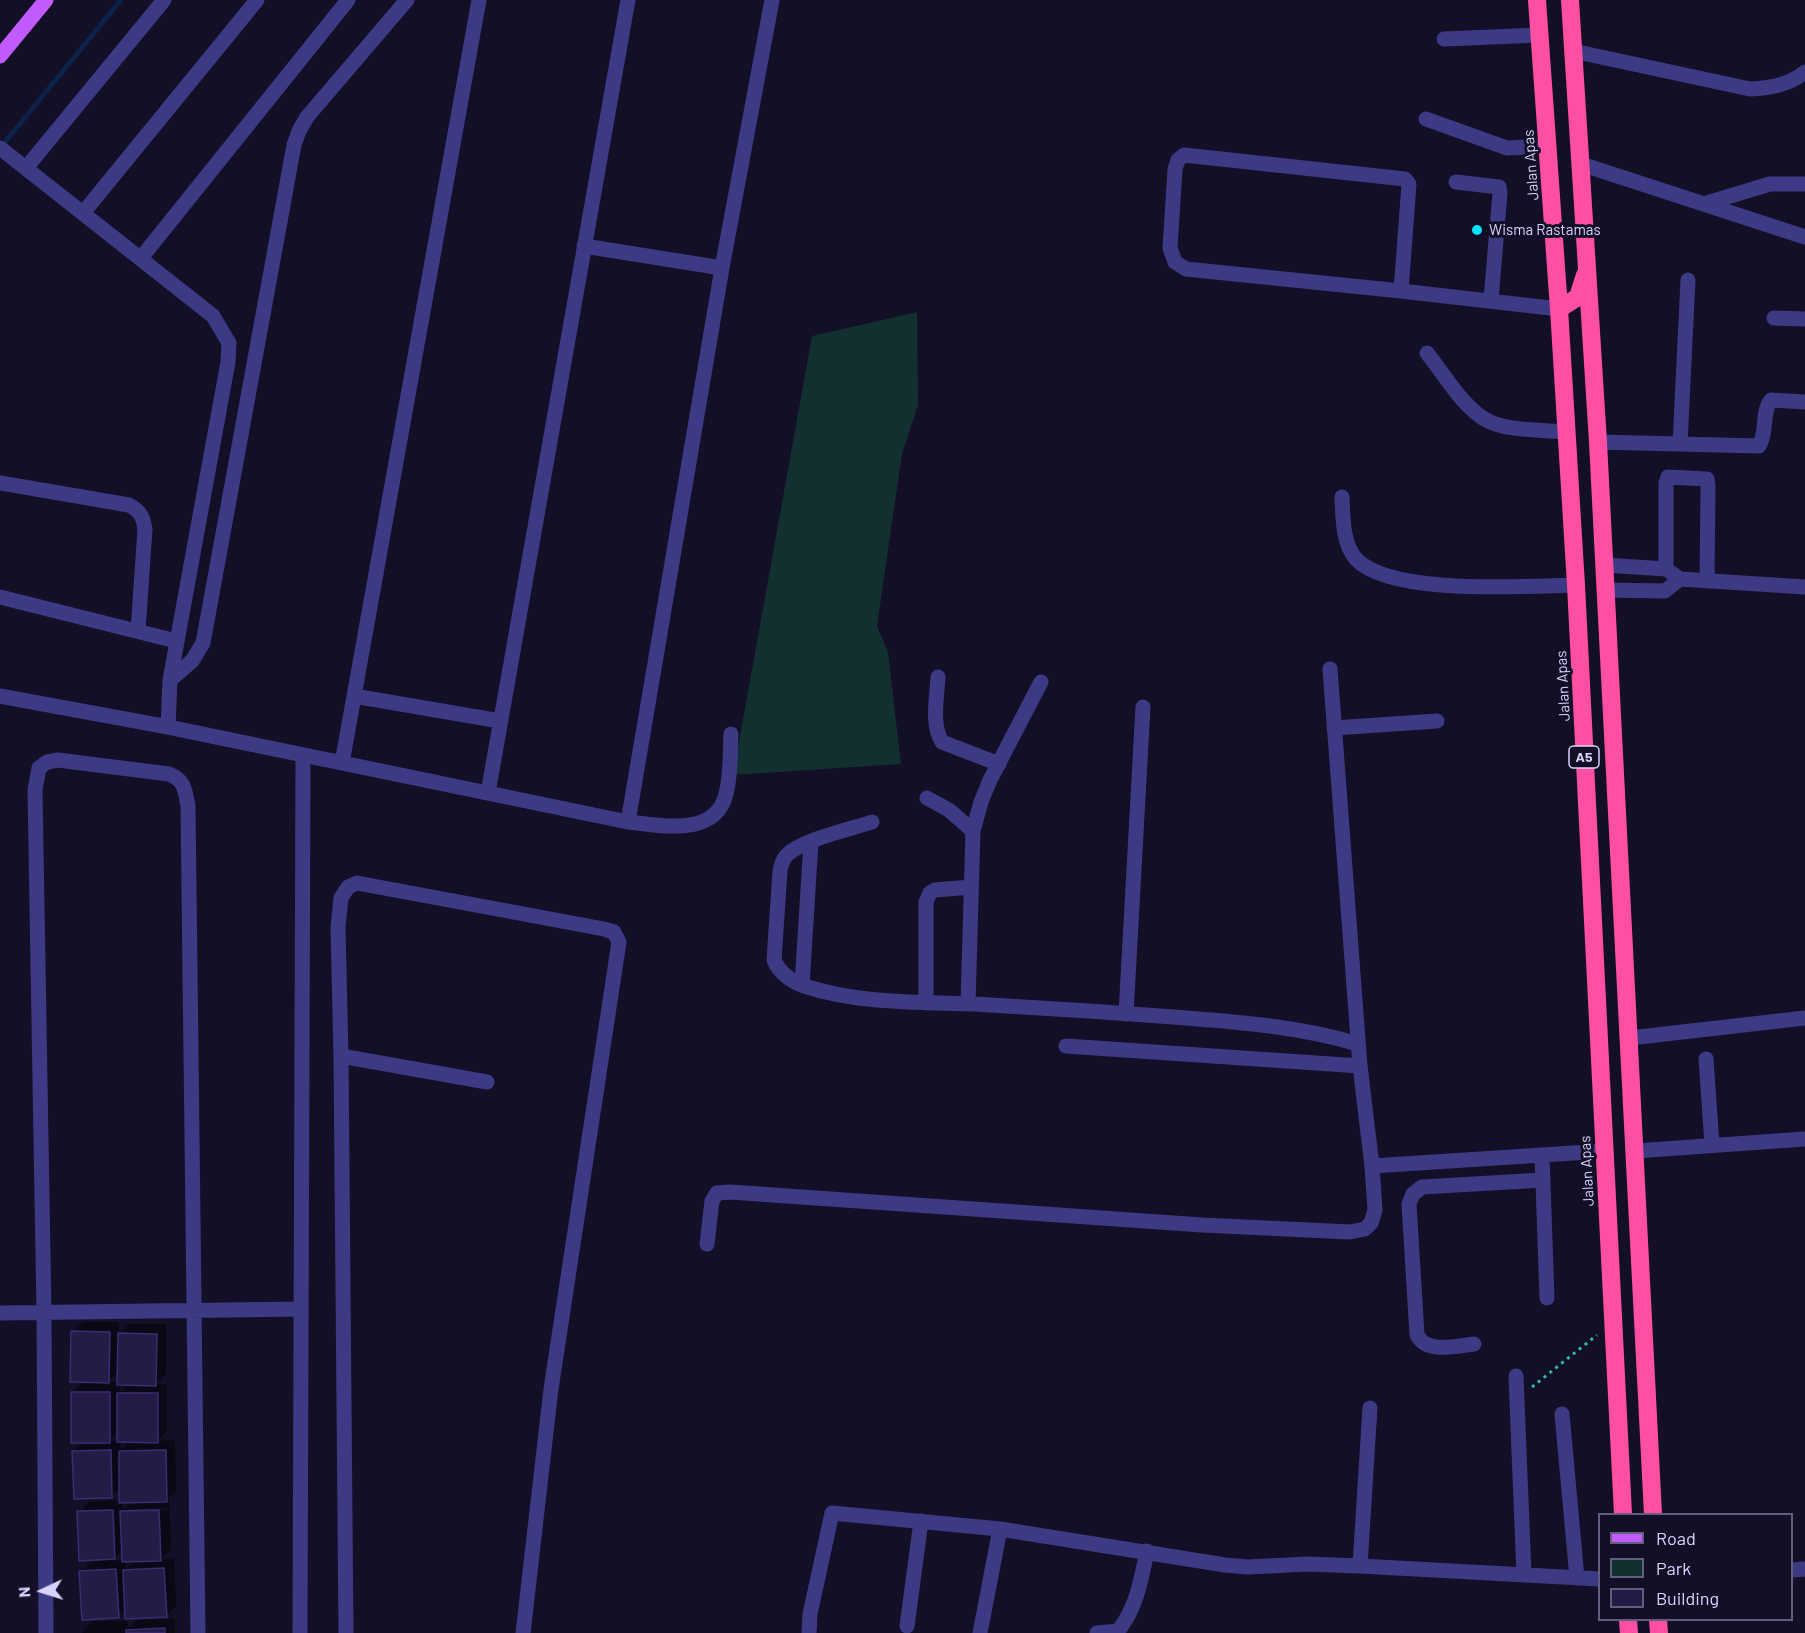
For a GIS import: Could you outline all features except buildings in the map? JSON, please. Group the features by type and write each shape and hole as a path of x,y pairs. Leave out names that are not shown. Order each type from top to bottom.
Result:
{"highway":[{"name":"Jalan Apas","path":"1537,0 1576,585 1623,1513"},
{"name":"A5","path":"1570,0 1598,442 1653,1513"},
{"path":"1559,309 1578,297 1587,264"},
{"path":"1591,881 1598,871 1597,815 1602,809 1616,805"}],"main road":[{"path":"0,56 46,0"}],"street":[{"path":"26,168 165,0"},
{"path":"83,213 257,0"},
{"path":"141,258 348,0"},
{"path":"170,680 192,661 203,643 294,145 307,117 407,0"},
{"path":"342,763 479,0"},
{"path":"488,793 628,0"},
{"path":"628,822 722,268 772,0"},
{"path":"1444,39 1539,35"},
{"path":"1573,51 1750,89 1784,84 1805,72"},
{"path":"1426,119 1507,147 1548,146"},
{"path":"4,152 213,316 229,344 228,362 176,640 170,680 168,727"},
{"path":"1401,291 1409,184 1405,179 1184,154 1178,160 1175,169 1170,248 1175,262 1186,269 1559,309"},
{"path":"1581,164 1805,237"},
{"path":"1456,182 1499,188 1491,300"},
{"path":"1707,204 1770,184 1805,184"},
{"path":"584,246 722,268"},
{"path":"1680,444 1688,280"},
{"path":"1774,318 1805,319"},
{"path":"1427,353 1473,412 1491,423 1567,432"},
{"path":"1598,442 1760,446 1764,438 1766,406 1771,400 1805,402"},
{"path":"1666,569 1666,483 1668,477 1702,477 1707,479 1708,487 1707,581"},
{"path":"0,483 129,505 138,510 143,517 145,529 138,631"},
{"path":"1342,497 1344,529 1349,547 1356,559 1374,570 1410,581 1443,586 1576,585"},
{"path":"1604,565 1666,569 1680,579 1805,587"},
{"path":"1605,590 1665,591 1680,579"},
{"path":"0,597 176,640"},
{"path":"707,1244 712,1201 717,1193 730,1192 1202,1225 1350,1232 1365,1229 1371,1223 1375,1210 1358,1044 1330,669"},
{"path":"938,677 935,713 938,734 942,742 999,764"},
{"path":"968,1004 973,831 981,802 1041,682"},
{"path":"0,696 168,727 628,822 684,826 703,822 721,807 726,794 731,734"},
{"path":"354,696 500,721"},
{"path":"1126,1014 1143,707"},
{"path":"1334,728 1437,721"},
{"path":"300,1633 303,755"},
{"path":"46,1633 44,1313 35,790 39,768 47,762 58,760 169,774 177,777 184,784 188,806 198,1633"},
{"path":"927,798 949,810 973,831"},
{"path":"872,822 811,842 788,853 782,861 774,960 783,974 802,985 843,995 889,1002 968,1004 1223,1021 1317,1033 1358,1044"},
{"path":"802,985 811,842"},
{"path":"346,1633 339,910 341,898 348,887 357,883 604,929 614,932 619,942 551,1389 523,1633"},
{"path":"926,1003 926,902 930,893 935,890 971,887"},
{"path":"1630,1038 1805,1017"},
{"path":"1066,1046 1360,1066"},
{"path":"342,1056 487,1082"},
{"path":"1706,1059 1712,1145"},
{"path":"1635,1151 1805,1139"},
{"path":"1372,1166 1604,1151"},
{"path":"1542,1155 1547,1298"},
{"path":"1474,1344 1431,1347 1420,1342 1417,1335 1409,1204 1413,1194 1422,1187 1543,1180"},
{"path":"0,1313 301,1308"},
{"path":"1516,1376 1524,1575"},
{"path":"1360,1566 1370,1408"},
{"path":"1562,1414 1577,1578"},
{"path":"809,1633 810,1614 832,1513 1000,1529 1248,1567 1308,1564 1598,1579"},
{"path":"907,1626 921,1521"},
{"path":"980,1633 1000,1529"},
{"path":"1096,1633 1119,1631 1128,1619 1138,1596 1148,1551"}],"path":[{"path":"1517,1392 1531,1387 1595,1337"}],"green space":[{"path":"917,312 918,405 902,454 877,626 888,652 901,764 733,775 812,336"}],"waterway":[{"path":"1,147 121,0"}],"place":[{"name":"Wisma Rastamas","path":"1477,230"}]}
